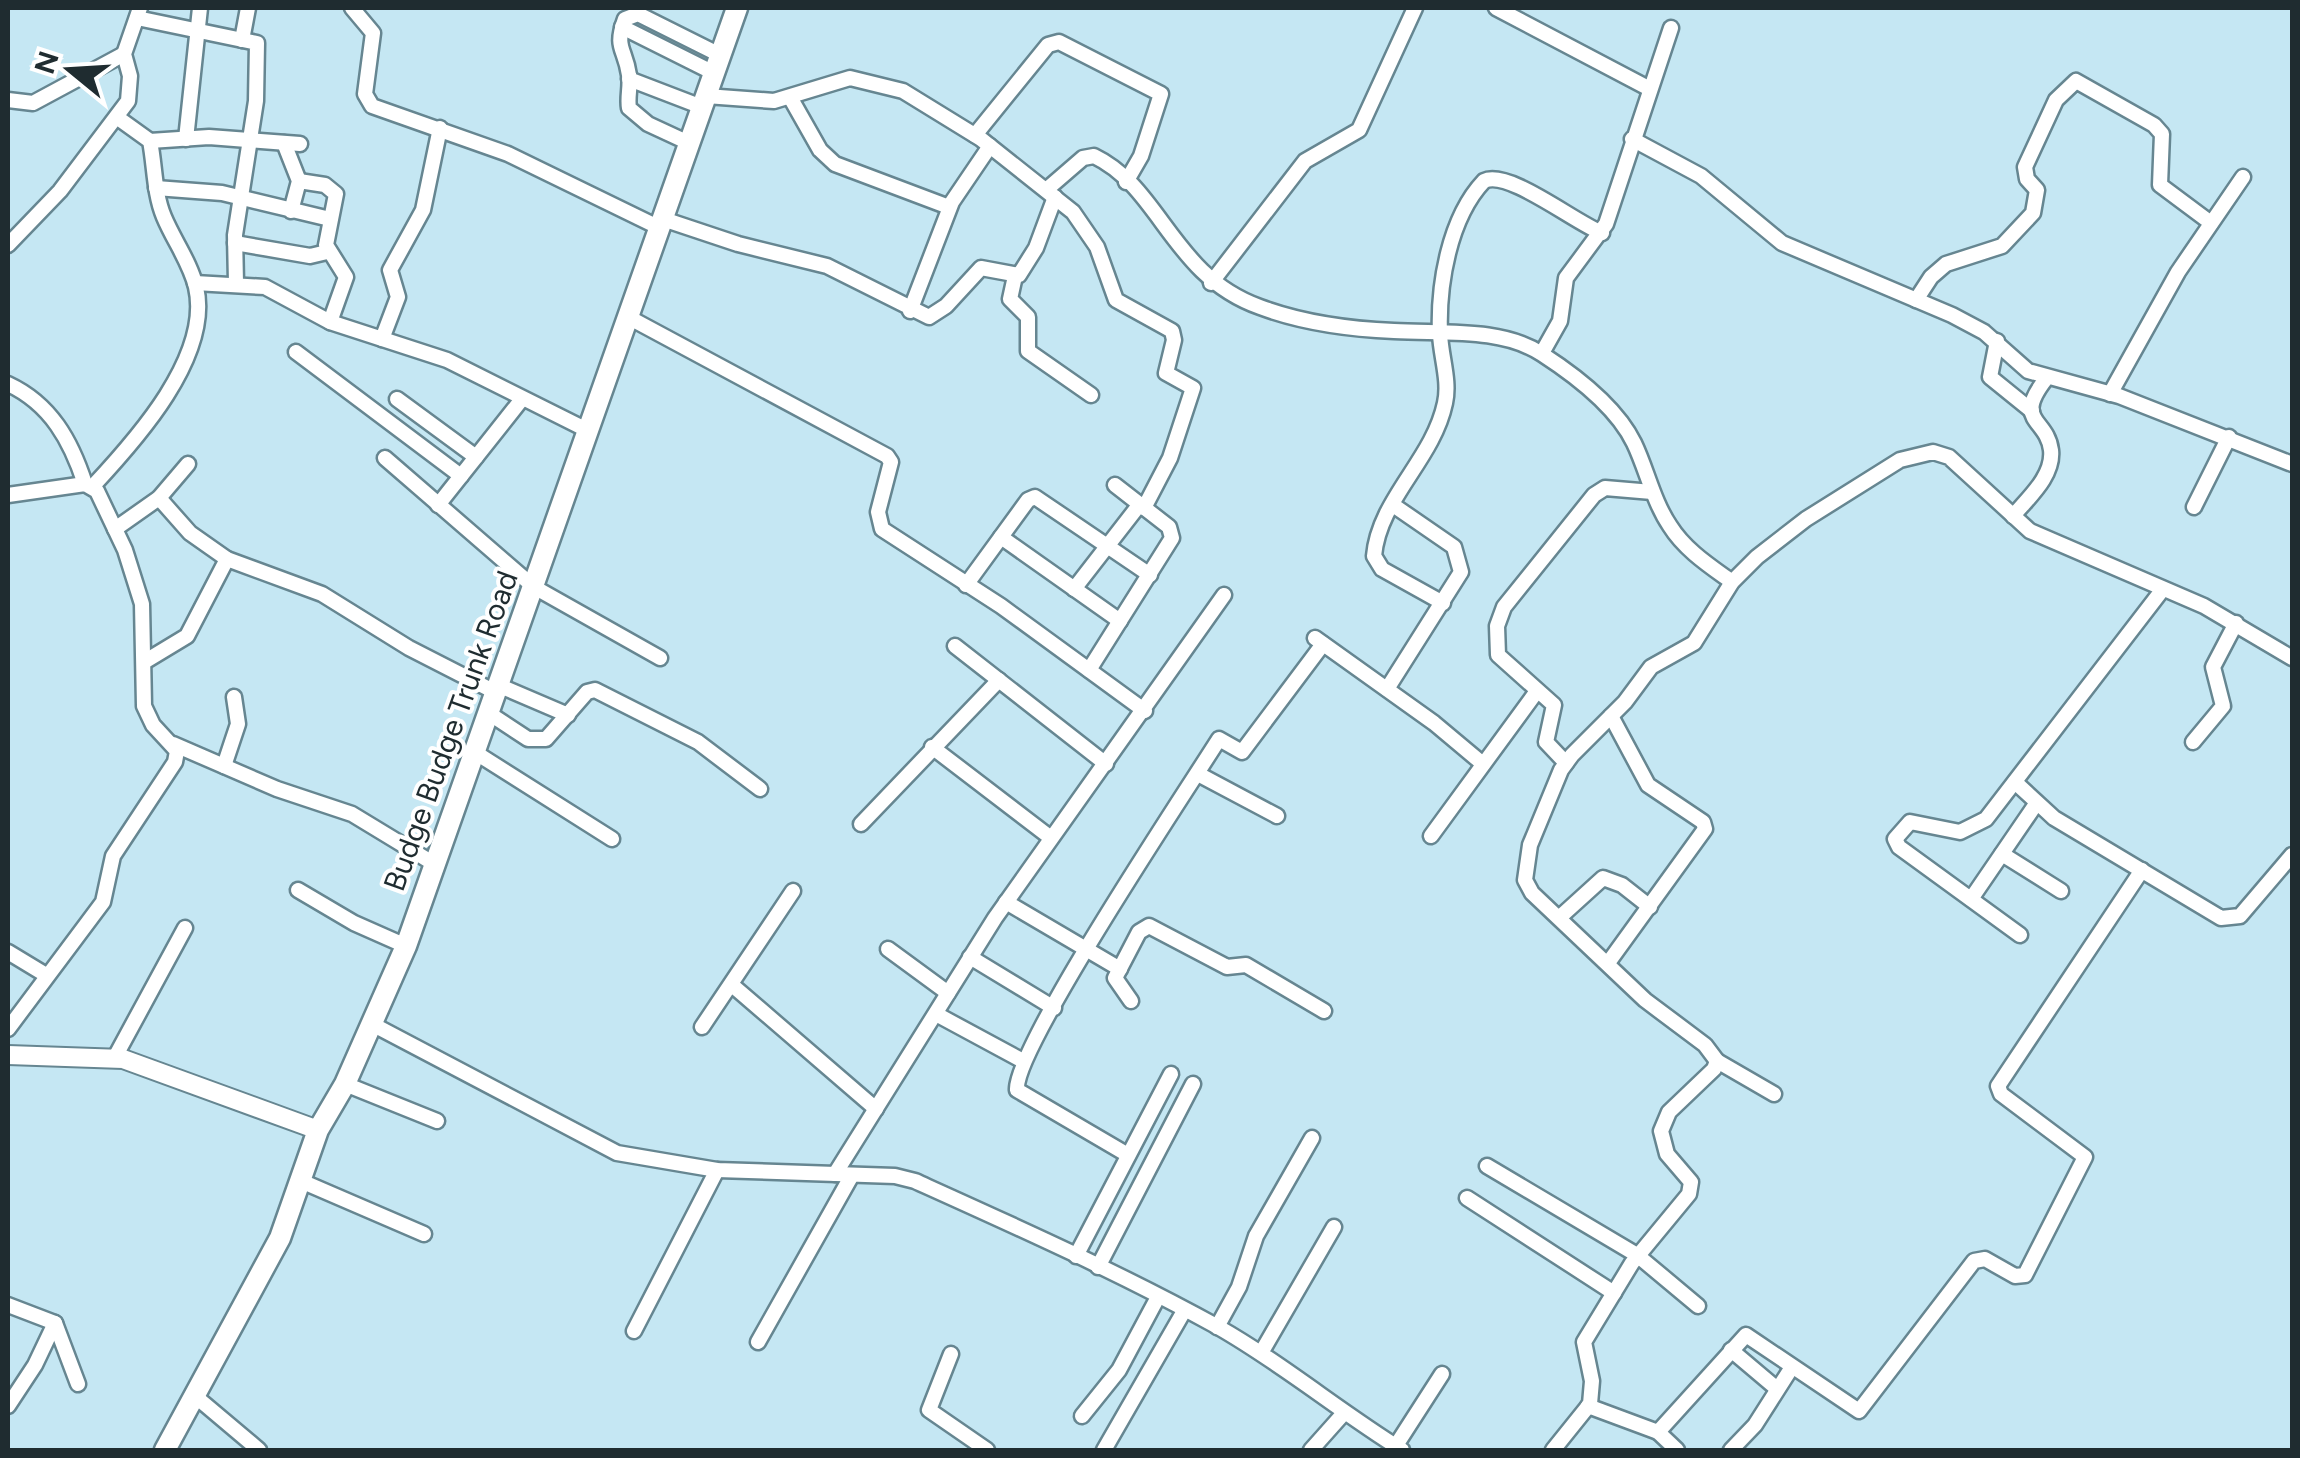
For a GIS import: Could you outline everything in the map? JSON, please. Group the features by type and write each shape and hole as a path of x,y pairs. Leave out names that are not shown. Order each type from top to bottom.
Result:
{"main road":[{"name":"Budge Budge Trunk Road","path":"165,1450 280,1238 318,1130 344,1084 406,946 737,8"}],"street":[{"path":"186,139 200,8"},
{"path":"242,40 248,8"},
{"path":"352,8 373,33 367,102 508,154 661,224 827,266 870,285 921,316 935,315 982,268 1015,276"},
{"path":"1212,283 1305,161 1359,130 1415,8"},
{"path":"1496,8 1650,89"},
{"path":"8,246 60,191 118,118 130,86 124,54 138,13 196,31 257,43 256,101 247,139 235,244 236,283"},
{"path":"689,143 633,114 627,102 629,79 618,47 622,28 717,64"},
{"path":"1542,353 1560,320 1566,278 1602,233 1671,28"},
{"path":"975,135 1048,45 1060,42 1161,94 1140,156 1126,182"},
{"path":"8,100 33,103 124,54"},
{"path":"629,79 704,101 746,101 790,98 850,78 866,78 935,108 975,135 1050,194 1092,236 1116,300 1172,331 1174,340 1166,373 1193,388 1170,458 1142,506 1074,589"},
{"path":"1916,300 1938,270 2002,246 2033,213 2037,190 2027,179 2025,167 2056,100 2076,81 2154,125 2165,142 2160,184 2211,223"},
{"path":"790,98 820,150 835,164 950,207"},
{"path":"118,118 150,141 247,139 292,144 299,181 291,210"},
{"path":"382,339 398,297 390,270 423,210 440,128"},
{"path":"1632,139 1701,176 1782,243 1916,300 1997,341 2028,372 2046,380 2110,394 2292,464"},
{"path":"8,495 89,485 132,445 185,362 198,332 195,282 164,218 150,141"},
{"path":"910,312 961,182 990,146"},
{"path":"1091,395 1028,351 1024,339 1028,317 1010,299 1015,276 1036,248 1050,194 1088,156 1102,160 1126,182 1212,283 1259,307 1302,320 1519,342 1542,353 1602,400 1623,425 1670,527 1688,547 1732,582"},
{"path":"1443,603 1375,563 1375,547 1393,505 1423,460 1442,416 1446,398 1440,334 1444,270 1468,204 1484,181 1495,177 1515,183 1572,220 1602,233"},
{"path":"2110,394 2178,272 2243,177"},
{"path":"299,181 331,188 336,194 328,252 346,278 330,322"},
{"path":"156,188 222,193 330,219"},
{"path":"235,244 310,256 328,252"},
{"path":"195,282 236,283 276,291 330,322 447,360 589,431"},
{"path":"628,317 887,456 890,462 877,521 894,539 1145,711"},
{"path":"1997,341 1990,377 2032,411 2049,443 2049,464 2038,488 2012,516"},
{"path":"296,352 461,476"},
{"path":"2032,411 2034,394 2046,380"},
{"path":"8,384 52,416 114,529 142,604 147,716 174,744 352,814 436,864"},
{"path":"397,399 476,457"},
{"path":"438,505 522,399"},
{"path":"2194,506 2228,438"},
{"path":"1774,1094 1717,1061 1705,1045 1645,1000 1532,893 1524,868 1566,763 1651,666 1694,643 1732,582 1757,557 1888,465 1921,454 1941,454 1957,462 2012,516 2067,549 2236,623 2292,658"},
{"path":"384,458 534,587 660,658"},
{"path":"114,529 159,498 188,464"},
{"path":"1088,670 1150,575 1172,532 1115,485"},
{"path":"1566,763 1546,742 1554,705 1498,655 1496,626 1504,607 1594,495 1605,488 1652,492"},
{"path":"966,585 1035,497 1150,575"},
{"path":"159,498 190,533 227,559 322,594 409,648 498,689 568,715"},
{"path":"1387,689 1460,572 1458,555 1428,526 1393,505"},
{"path":"1000,537 1120,621"},
{"path":"144,662 187,636 227,559"},
{"path":"2020,935 1899,846 1895,839 1910,822 1968,831 1986,819 2163,588"},
{"path":"835,1174 1006,902 1224,595"},
{"path":"2192,742 2222,706 2213,667 2236,623"},
{"path":"1128,1155 1018,1090 1023,1062 1087,950 1219,739 1242,752 1319,641 1483,764"},
{"path":"955,646 1106,764"},
{"path":"861,824 998,680"},
{"path":"490,714 536,740 554,733 587,692 595,690 698,742 760,788"},
{"path":"1430,836 1537,691"},
{"path":"224,766 238,724 234,697"},
{"path":"1608,962 1704,829 1703,822 1648,785 1611,716"},
{"path":"8,1029 102,902 113,856 175,762 174,744"},
{"path":"932,747 1052,838"},
{"path":"476,752 612,839"},
{"path":"1198,774 1277,816"},
{"path":"2015,782 2036,804 2203,910 2230,919 2240,916 2292,855"},
{"path":"1971,899 2036,804"},
{"path":"2002,854 2061,890"},
{"path":"1658,1432 1746,1335 1859,1411 1974,1261 1985,1259 2015,1276 2026,1276 2085,1157 2000,1094 1998,1086 2142,870"},
{"path":"1560,918 1603,878 1622,884 1650,907"},
{"path":"298,890 354,924 406,946"},
{"path":"702,1027 793,890"},
{"path":"1006,902 1120,969"},
{"path":"1131,1002 1116,984 1139,932 1148,926 1228,968 1246,964 1324,1011"},
{"path":"114,1059 186,928"},
{"path":"888,949 948,993"},
{"path":"8,952 46,975"},
{"path":"970,957 1054,1008"},
{"path":"732,985 876,1109"},
{"path":"936,1014 1023,1062"},
{"path":"370,1022 617,1153 717,1170 852,1174 915,1181 1216,1327 1300,1376 1344,1413 1399,1449 1442,1374"},
{"path":"8,1055 114,1059 186,1080 318,1130"},
{"path":"1553,1450 1559,1437 1588,1406 1592,1382 1582,1348 1637,1255 1691,1188 1661,1138 1664,1120 1717,1061"},
{"path":"1076,1256 1171,1074"},
{"path":"344,1084 437,1121"},
{"path":"1098,1268 1193,1084"},
{"path":"1216,1327 1240,1287 1256,1236 1312,1138"},
{"path":"1487,1166 1637,1255 1698,1306"},
{"path":"634,1331 717,1170"},
{"path":"758,1342 852,1174"},
{"path":"301,1181 424,1234"},
{"path":"1467,1198 1614,1293"},
{"path":"1261,1354 1334,1228"},
{"path":"1082,1416 1119,1370 1158,1297"},
{"path":"8,1305 55,1323 78,1384"},
{"path":"1104,1450 1184,1311"},
{"path":"8,1406 35,1366 55,1323"},
{"path":"1731,1350 1776,1388"},
{"path":"952,1354 930,1410 987,1450"},
{"path":"1731,1450 1755,1425 1792,1367"},
{"path":"195,1396 259,1450"},
{"path":"1588,1406 1658,1432 1677,1450"},
{"path":"1311,1450 1344,1413"}]}
